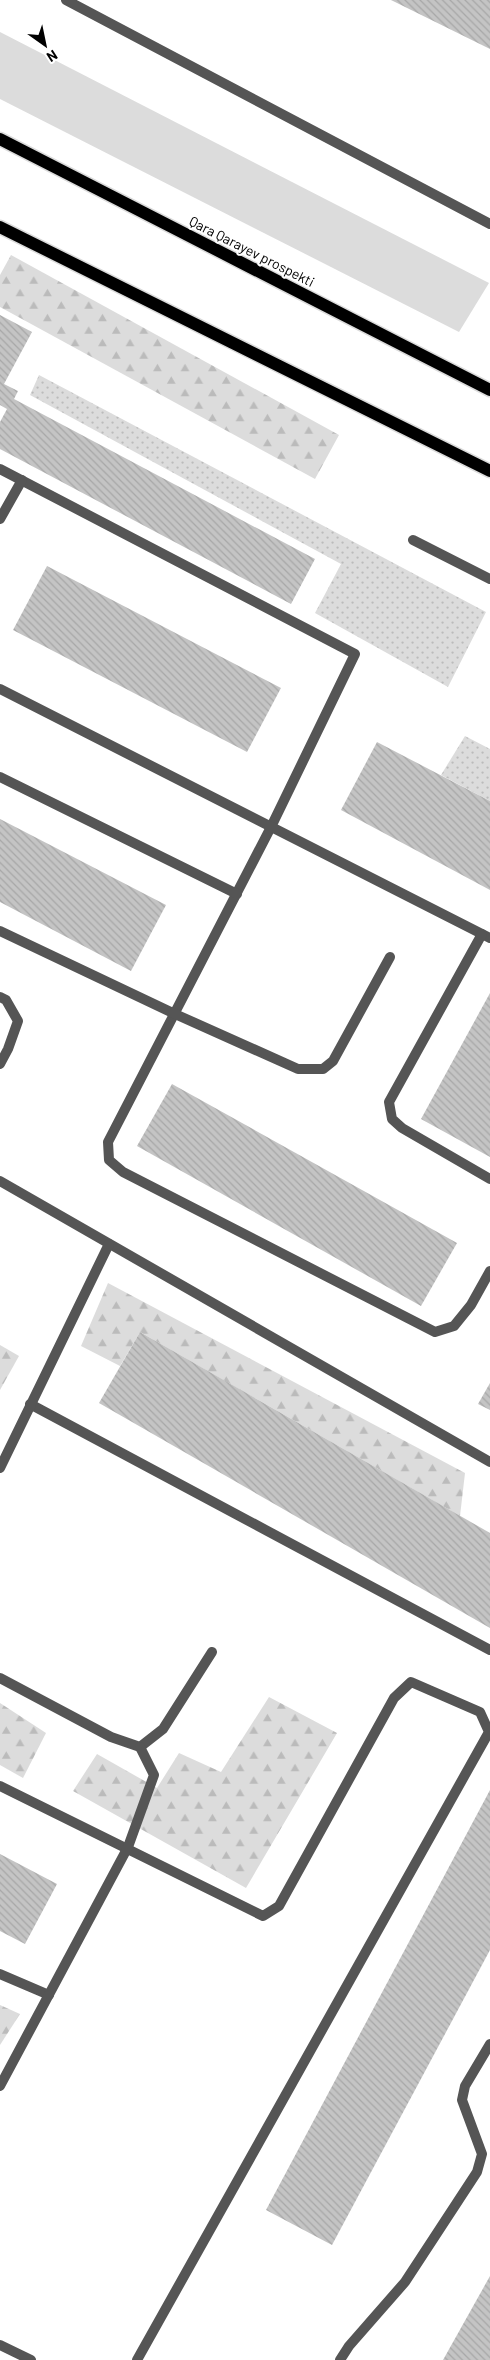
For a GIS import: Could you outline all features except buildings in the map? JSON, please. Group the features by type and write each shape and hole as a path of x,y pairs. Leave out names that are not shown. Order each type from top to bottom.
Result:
{"main road":[{"name":"Qara Qarayev prospekti","path":"0,139 490,390"},
{"path":"0,227 490,471"}],"street":[{"path":"66,0 490,224"},
{"path":"0,469 355,654 271,827 108,1142 110,1160 123,1172 435,1332 454,1326 471,1305 490,1271"},
{"path":"0,519 22,480"},
{"path":"413,540 490,579"},
{"path":"0,689 486,936 389,1102 392,1118 402,1128 490,1179"},
{"path":"0,776 236,894"},
{"path":"0,931 174,1014 298,1069 323,1069 333,1061 390,957"},
{"path":"0,997 6,1000 18,1021 8,1049 0,1064"},
{"path":"0,1181 490,1462"},
{"path":"0,1468 108,1244"},
{"path":"30,1404 490,1650"},
{"path":"140,1747 163,1729 212,1652"},
{"path":"0,1678 111,1737 140,1747 154,1775 128,1848 0,2086"},
{"path":"0,1786 263,1916 279,1906 394,1698 411,1682 480,1712 490,1731 137,2360"},
{"path":"0,1974 49,1995"},
{"path":"340,2360 349,2346 405,2282 477,2172 482,2154 462,2100 465,2086 490,2044"},
{"path":"0,2345 31,2360"}],"green space":[{"path":"0,32 489,283 459,332 0,99"},
{"path":"11,255 339,435 315,479 0,307 0,275"},
{"path":"39,375 486,612 448,687 315,613 341,564 30,395"},
{"path":"465,736 490,749 490,801 441,775"},
{"path":"108,1283 465,1473 460,1516 140,1332 120,1366 81,1346"},
{"path":"0,1345 19,1356 0,1390"},
{"path":"269,1697 337,1733 246,1888 73,1791 97,1754 157,1788 179,1753 221,1772"},
{"path":"0,1703 46,1733 23,1778 0,1765"},
{"path":"0,2005 20,2014 0,2045"}]}
